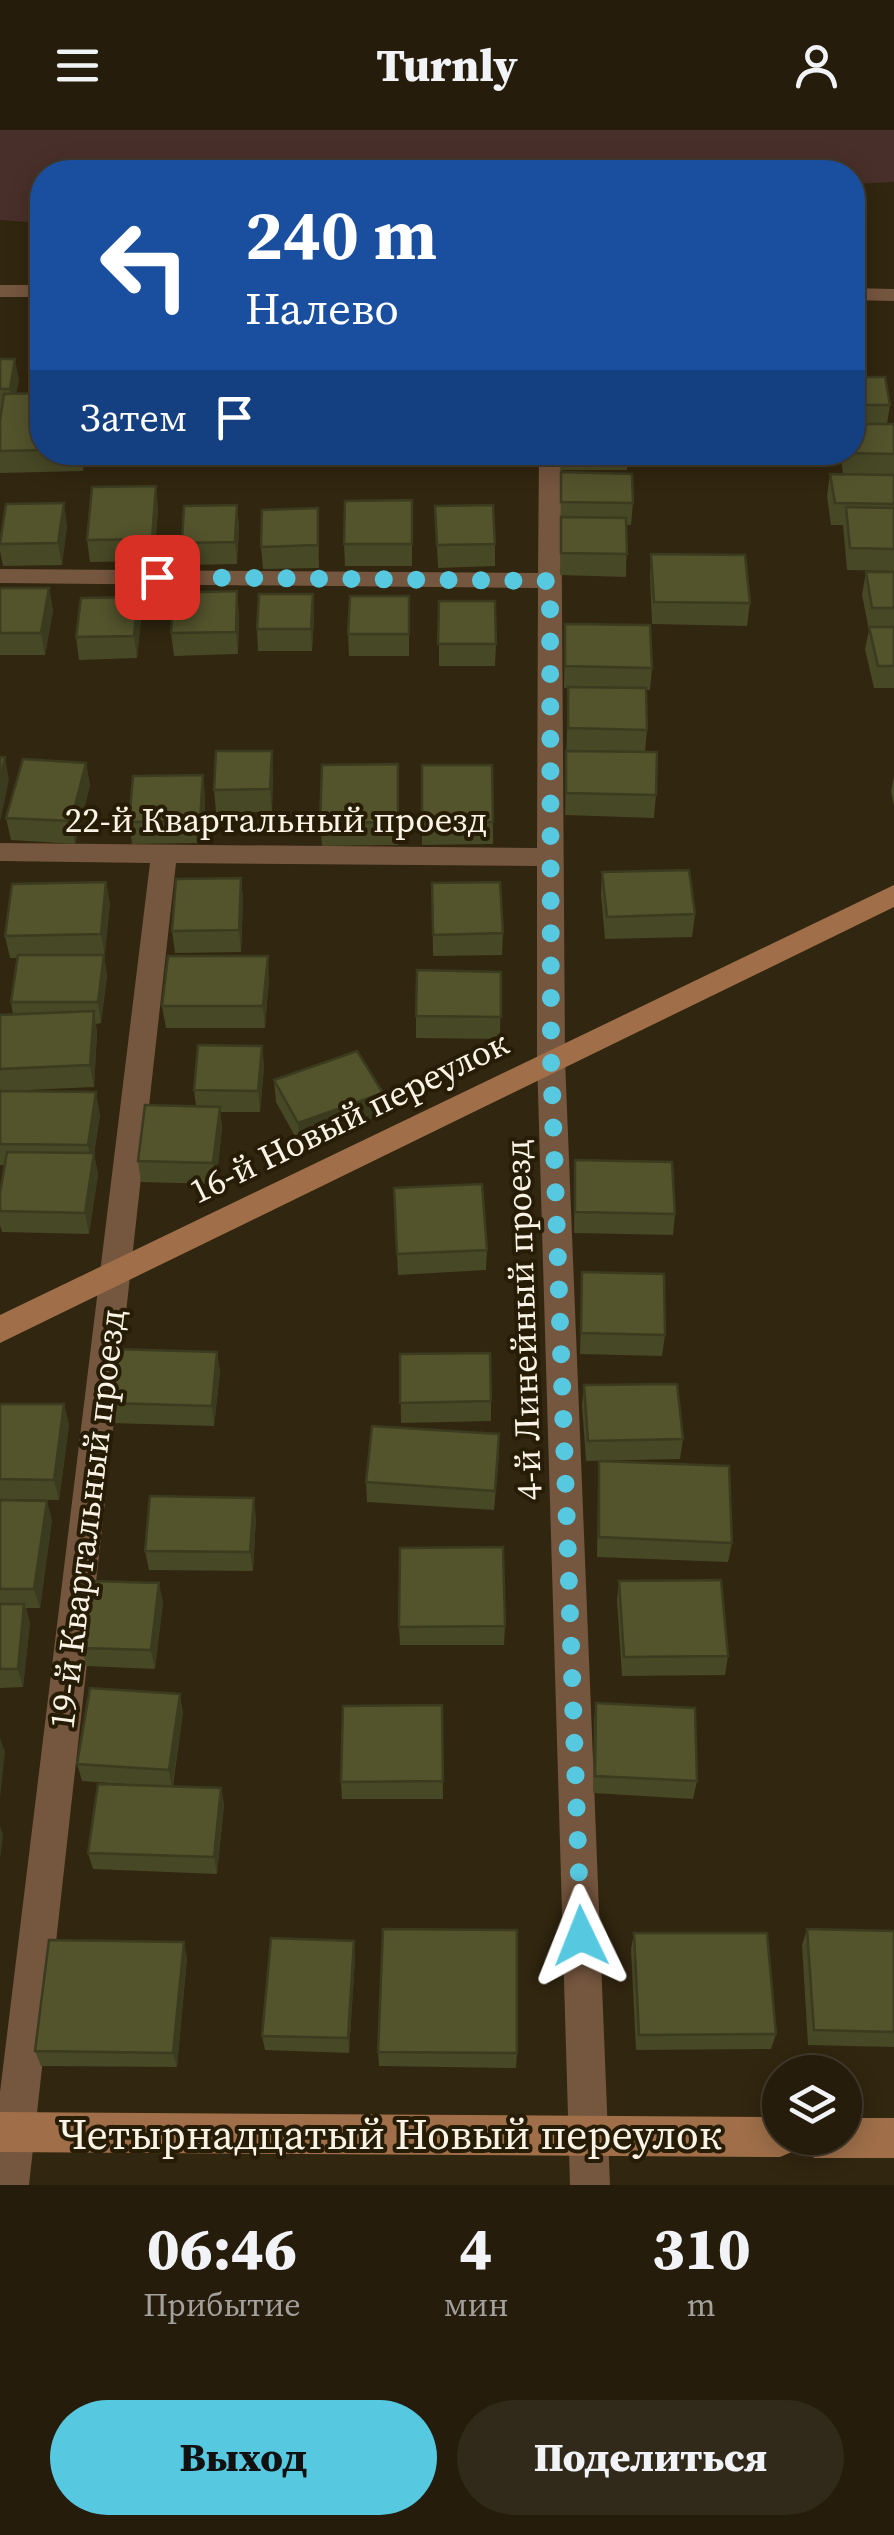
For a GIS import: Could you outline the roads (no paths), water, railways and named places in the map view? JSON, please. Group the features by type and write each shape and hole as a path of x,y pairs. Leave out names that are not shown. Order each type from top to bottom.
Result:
{"street":[{"path":"0,291 30,292"},
{"path":"865,294 894,294"},
{"name":"4-й Линейный проезд","path":"550,465 551,1059 590,2185"},
{"path":"0,576 550,581"},
{"name":"22-й Квартальный проезд","path":"0,852 551,857"},
{"name":"19-й Квартальный проезд","path":"9,2185 8,2132 116,1274 164,854"},
{"name":"16-й Новый переулок","path":"0,1330 894,895"},
{"name":"Четырнадцатый Новый переулок","path":"8,2132 762,2137"},
{"path":"862,2138 894,2138"}]}
